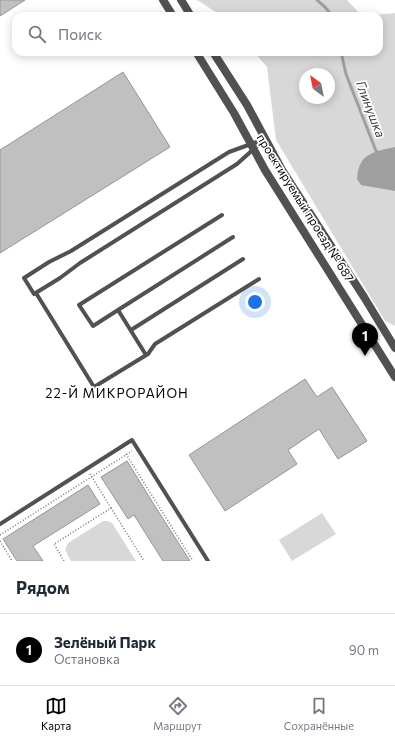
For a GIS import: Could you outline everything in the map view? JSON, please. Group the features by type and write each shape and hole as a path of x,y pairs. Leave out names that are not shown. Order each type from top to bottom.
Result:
{"street":[{"path":"163,0 170,12"},
{"path":"181,0 188,12"},
{"name":"проектируемый проезд № 687","path":"198,56 234,113 265,170 395,377"},
{"name":"проектируемый проезд № 687","path":"216,56 247,105 282,170 395,348"}],"lane":[{"path":"259,280 155,344 146,354 94,387 36,293 34,294 24,278 49,262 71,251 229,152 252,146 265,139"},
{"path":"36,293 80,263 237,164 252,146"},
{"path":"222,215 79,305 93,326 233,237"},
{"path":"131,330 243,259"},
{"path":"118,310 146,354"},
{"path":"0,524 132,440 208,561"}],"path":[{"path":"122,447 193,561"},
{"path":"0,535 137,448"},
{"path":"86,469 144,561"},
{"path":"64,561 54,544 111,508"},
{"path":"0,541 12,561"}],"shaded area":[{"path":"197,0 347,0 358,12 216,12"},
{"path":"395,13 395,326 385,321 276,140 267,67 257,56 383,56 383,14"},
{"path":"395,147 395,191 361,185 357,179 358,170 364,159 374,152"},
{"path":"322,513 336,534 292,561 279,540"},
{"path":"103,521 112,523 136,561 71,561 65,550 68,543"}],"building":[{"path":"0,0 25,0 0,16"},
{"path":"123,72 170,147 0,253 0,150"},
{"path":"305,379 317,397 332,387 367,441 338,459 319,429 288,450 297,464 225,511 189,455"},
{"path":"127,461 190,561 163,561 134,515 128,519 101,477"},
{"path":"88,485 100,504 33,546 43,561 17,561 3,539"}],"waterway":[{"name":"Глинушка","path":"317,0 329,12"},
{"name":"Глинушка","path":"342,56 346,74 376,151 379,153"}],"place":[{"name":"Зелёный Парк","path":"365,356"}],"district":[{"name":"22-Й МИКРОРАЙОН","path":"117,393"}]}
